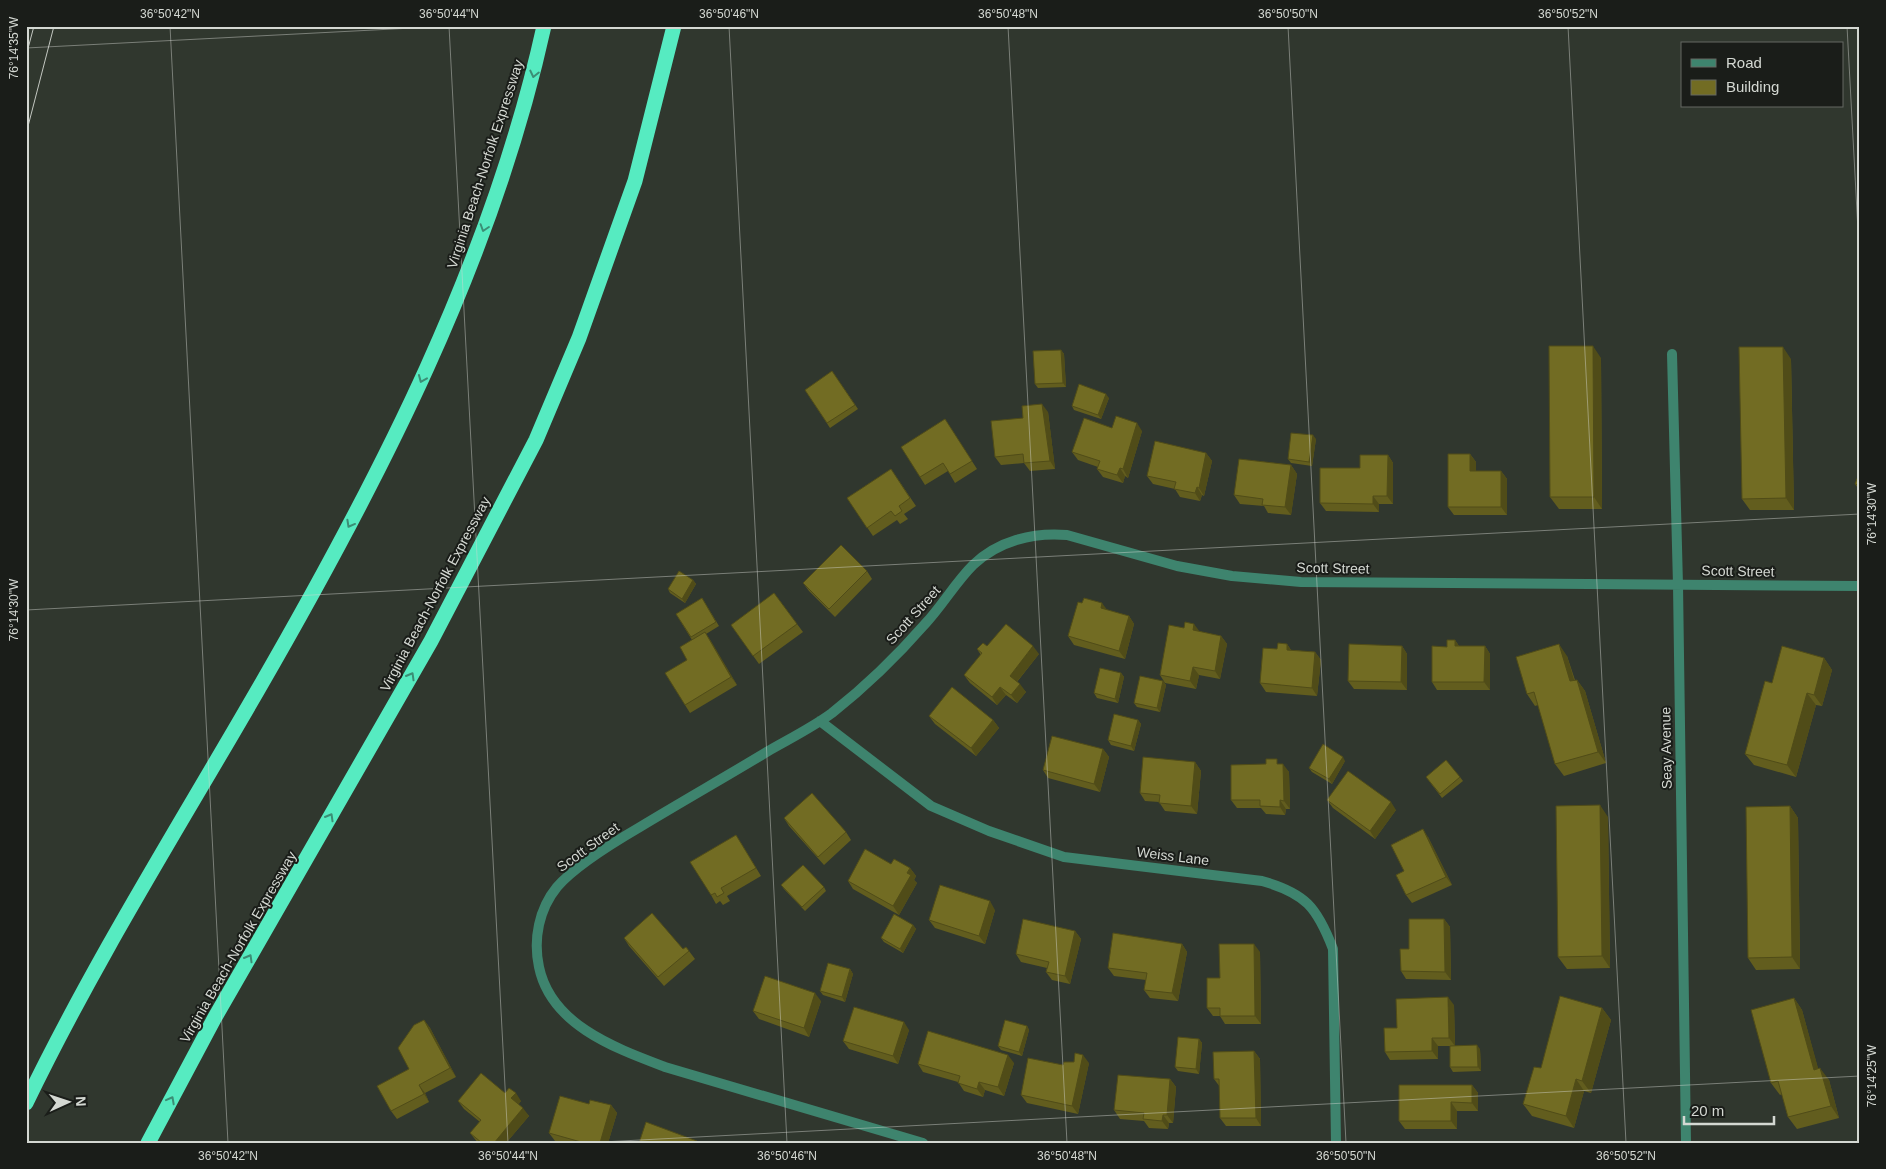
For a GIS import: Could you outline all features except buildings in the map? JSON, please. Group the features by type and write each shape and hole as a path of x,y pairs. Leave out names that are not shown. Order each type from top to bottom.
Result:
{"highway":[{"name":"Virginia Beach-Norfolk Expressway","path":"26,1103 94,973 261,685 365,496 414,398 478,246 532,84 544,26"},
{"name":"Virginia Beach-Norfolk Expressway","path":"148,1143 214,1019 431,641 536,440 579,338 635,181 674,26"}],"street":[{"name":"Seay Avenue","path":"1672,354 1678,585 1686,1143"},
{"name":"Scott Street","path":"923,1143 665,1067 635,1056 587,1031 562,1012 550,996 541,977 536,952 536,937 544,907 558,886 607,847 820,720 875,676 927,623 972,566 990,552 1016,539 1050,534 1067,535 1177,566 1232,576 1301,582 1860,586"},
{"name":"Weiss Lane","path":"820,720 931,806 989,831 1064,857 1262,881 1286,888 1306,901 1323,921 1333,949 1336,1143"}],"tram line":[{"path":"26,56 34,26"},
{"path":"26,134 54,26"}]}
